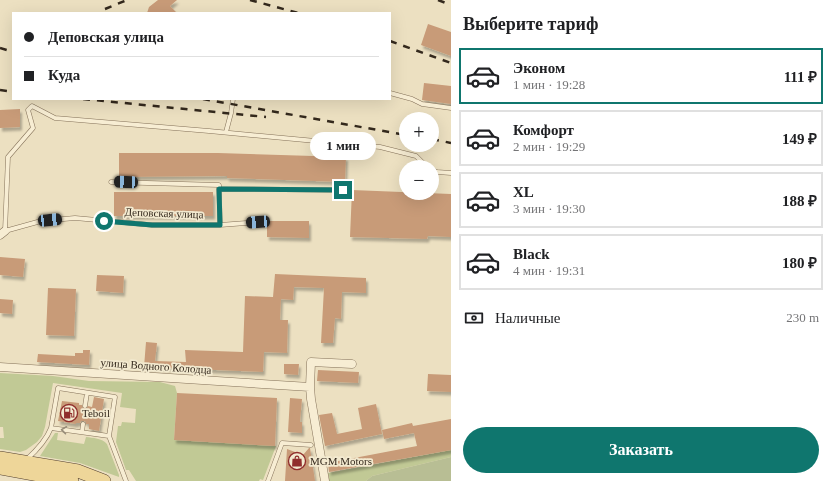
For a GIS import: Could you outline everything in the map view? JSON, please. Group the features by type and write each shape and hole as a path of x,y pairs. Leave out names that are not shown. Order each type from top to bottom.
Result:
{"main road":[{"path":"0,458 78,472 104,481"},
{"path":"0,468 72,481"}],"street":[{"path":"325,481 311,399 310,387 312,362 352,364"},
{"name":"улица Водного Колодца","path":"0,367 310,387"}],"lane":[{"path":"391,93 412,99 422,104 451,108"},
{"path":"226,132 233,100"},
{"path":"2,233 8,158 33,128 28,110 32,106 55,118 226,132 380,147 416,156 420,160"},
{"path":"439,172 451,173"},
{"path":"111,182 219,185 220,225"},
{"path":"219,189 343,190"},
{"name":"Деповская улица","path":"2,233 41,221 75,218 152,225 220,225 258,222"},
{"path":"24,462 40,447 49,434 58,388 115,397 109,436 126,481"},
{"path":"85,406 87,393"},
{"path":"82,432 83,424"},
{"path":"51,428 109,436"},
{"path":"268,481 282,443 311,445"}],"green space":[{"path":"0,373 53,376 89,381 160,382 175,386 177,393 174,440 276,446 263,480 260,479 259,481 136,481 129,470 126,470 116,442 118,426 121,426 122,422 135,423 136,409 120,407 122,393 53,383 42,436 37,442 26,450 20,452 0,449 0,438 4,438 3,427 0,427"},
{"path":"55,433 58,433 57,440 84,444 86,437 105,442 119,477 80,463 40,456"},
{"path":"451,450 451,457 372,476 366,481 329,481 328,473"},
{"path":"451,457 451,481 366,481 372,476"}],"building":[{"path":"158,0 177,0 170,6 176,12 147,12 149,7"},
{"path":"428,24 451,32 451,56 421,45"},
{"path":"424,83 451,86 451,104 422,100"},
{"path":"20,109 20,127 0,128 0,110"},
{"path":"119,153 218,153 346,157 345,182 227,178 227,176 119,177"},
{"path":"352,190 399,192 399,200 439,200 439,194 451,194 451,237 428,236 427,239 350,237"},
{"path":"114,192 213,192 213,216 114,216"},
{"path":"267,221 309,221 309,238 267,237"},
{"path":"0,257 25,259 23,277 0,275"},
{"path":"275,274 366,278 366,293 342,292 341,319 335,318 333,343 321,343 324,288 294,287 293,300 281,299 280,320 288,320 287,353 264,352 263,372 144,367 146,342 157,343 155,361 186,362 185,350 243,352 245,296 273,297"},
{"path":"97,275 124,276 123,293 96,291"},
{"path":"48,288 76,289 74,336 46,335"},
{"path":"0,299 13,300 12,314 0,313"},
{"path":"83,350 90,350 89,365 37,362 38,354 75,356 75,353 83,353"},
{"path":"284,364 299,364 298,375 284,374"},
{"path":"318,370 359,372 358,383 317,381"},
{"path":"428,374 451,375 451,392 427,391"},
{"path":"177,393 277,398 275,446 174,440"},
{"path":"94,397 104,399 99,431 89,429 89,424 86,424 84,421 76,424 58,421 62,401 79,403 79,405 82,405 83,408 86,409 88,406 92,407"},
{"path":"290,398 302,399 300,422 302,422 302,433 288,432"},
{"path":"376,404 382,434 325,446 319,415 332,413 337,434 362,429 358,408"},
{"path":"451,419 451,450 329,472 328,463 417,446 414,433 384,439 382,430 412,423 413,426"},
{"name":"MGM Motors","path":"309,448 315,481 285,481 287,449 303,455"}],"railway":[{"path":"105,9 127,0"},
{"path":"250,0 294,12"},
{"path":"438,0 451,5"},
{"path":"391,41 451,63"},
{"path":"0,48 12,52"},
{"path":"0,90 12,92"},
{"path":"93,100 266,117"},
{"path":"209,100 399,134"},
{"path":"439,140 451,143"}],"place":[{"name":"Teboil","path":"69,413"},
{"name":"MGM Motors","path":"297,461"}],"route":[{"path":"104,221 152,225 220,225 219,189 343,190"}]}
